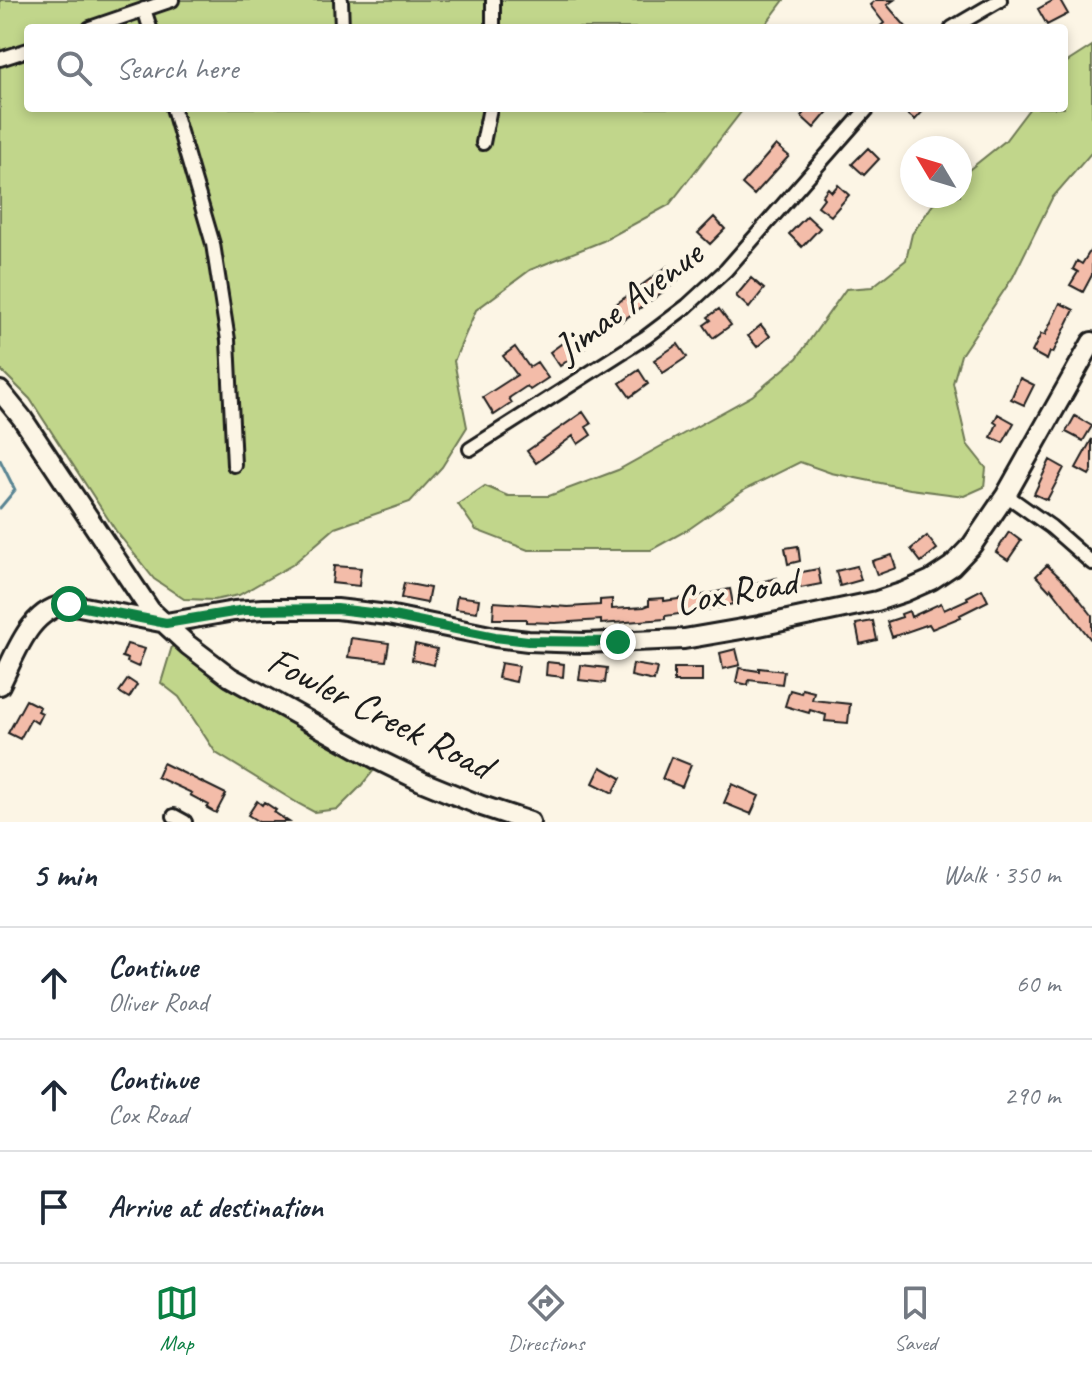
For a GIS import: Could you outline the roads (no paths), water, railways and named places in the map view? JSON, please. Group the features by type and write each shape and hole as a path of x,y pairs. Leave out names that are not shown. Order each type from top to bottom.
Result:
{"street":[{"path":"101,24 172,0"},
{"path":"341,0 342,24"},
{"path":"493,0 493,24"},
{"path":"959,24 1000,0"},
{"path":"144,9 149,24"},
{"path":"0,59 24,51"},
{"path":"174,112 213,244 228,340 234,465"},
{"path":"483,143 489,112"},
{"name":"Jimae Avenue","path":"470,449 646,337 698,297 726,270 864,112"},
{"name":"Cox Road","path":"166,623 245,610 337,609 388,615 528,641 618,642 684,639 877,601 931,580 952,566 972,545 1006,495 1092,342"},
{"name":"Fowler Creek Road","path":"0,391 22,418 150,610 175,635 230,677 333,736 423,782 530,822"},
{"path":"1006,495 1051,527 1092,563"},
{"path":"0,685 26,634 37,619 58,605 79,605 166,623"}],"waterway":[{"path":"0,460 15,490 0,508"}]}
